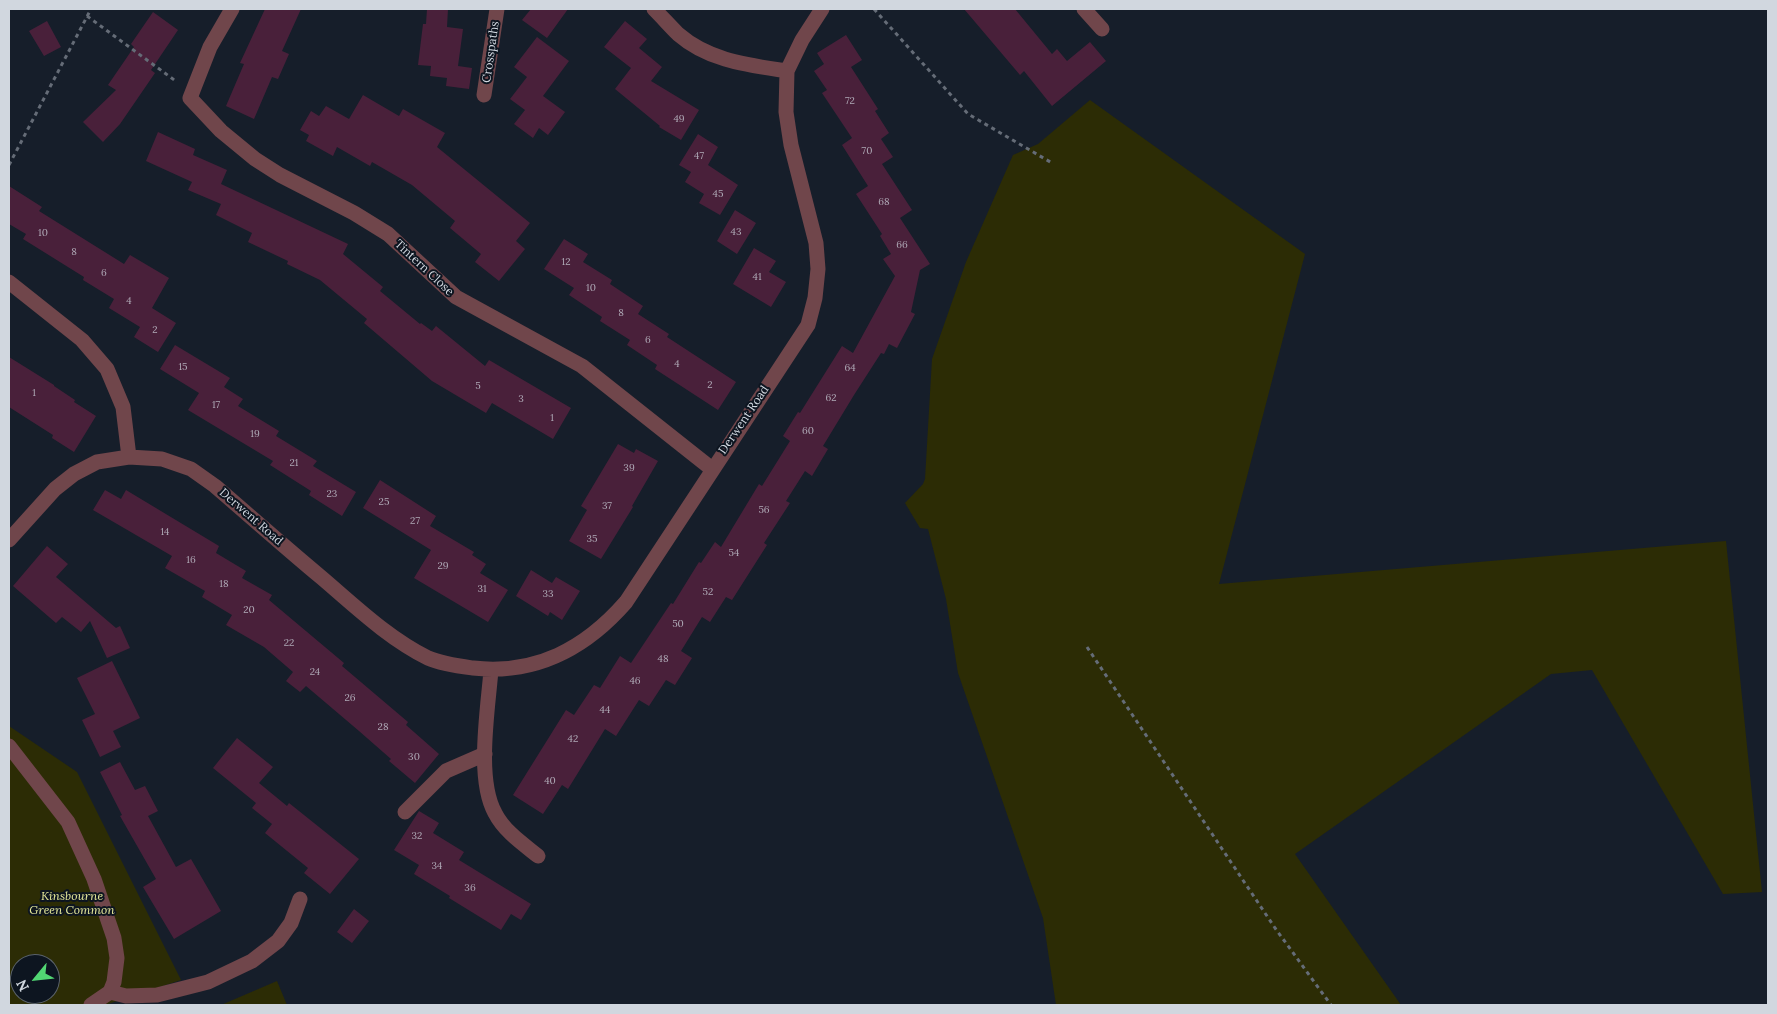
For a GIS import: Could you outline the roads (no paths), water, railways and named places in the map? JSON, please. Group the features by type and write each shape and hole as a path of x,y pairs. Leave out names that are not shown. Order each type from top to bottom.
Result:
{"street":[{"name":"Tintern Close","path":"232,9 210,47 190,98 221,131 255,159 280,175 354,213 388,234 456,297 483,314 582,366 712,469"},
{"name":"Crosspaths","path":"484,95 497,9"},
{"path":"654,9 679,35 708,54 743,65 786,71"},
{"name":"Derwent Road","path":"9,540 55,489 74,474 97,462 129,457 162,459 191,469 215,486 382,629 406,646 430,659 455,666 491,670 531,666 564,653 589,638 609,621 626,602 808,325 815,298 818,269 816,243 790,136 786,112 786,71 802,40 822,9"},
{"path":"1084,9 1102,29"},
{"path":"9,282 82,340 106,369 122,407 129,457"},
{"path":"491,670 485,754 487,797 496,815 510,832 538,856"},
{"path":"9,746 68,822 94,878 114,938 117,958 114,982 110,992 91,1005"},
{"path":"406,812 446,771 485,754"},
{"path":"110,992 126,996 157,995 208,982 252,961 278,941 291,923 300,899"}],"park label":[{"name":"Kinsbourne Green Common","path":"72,904"}]}
